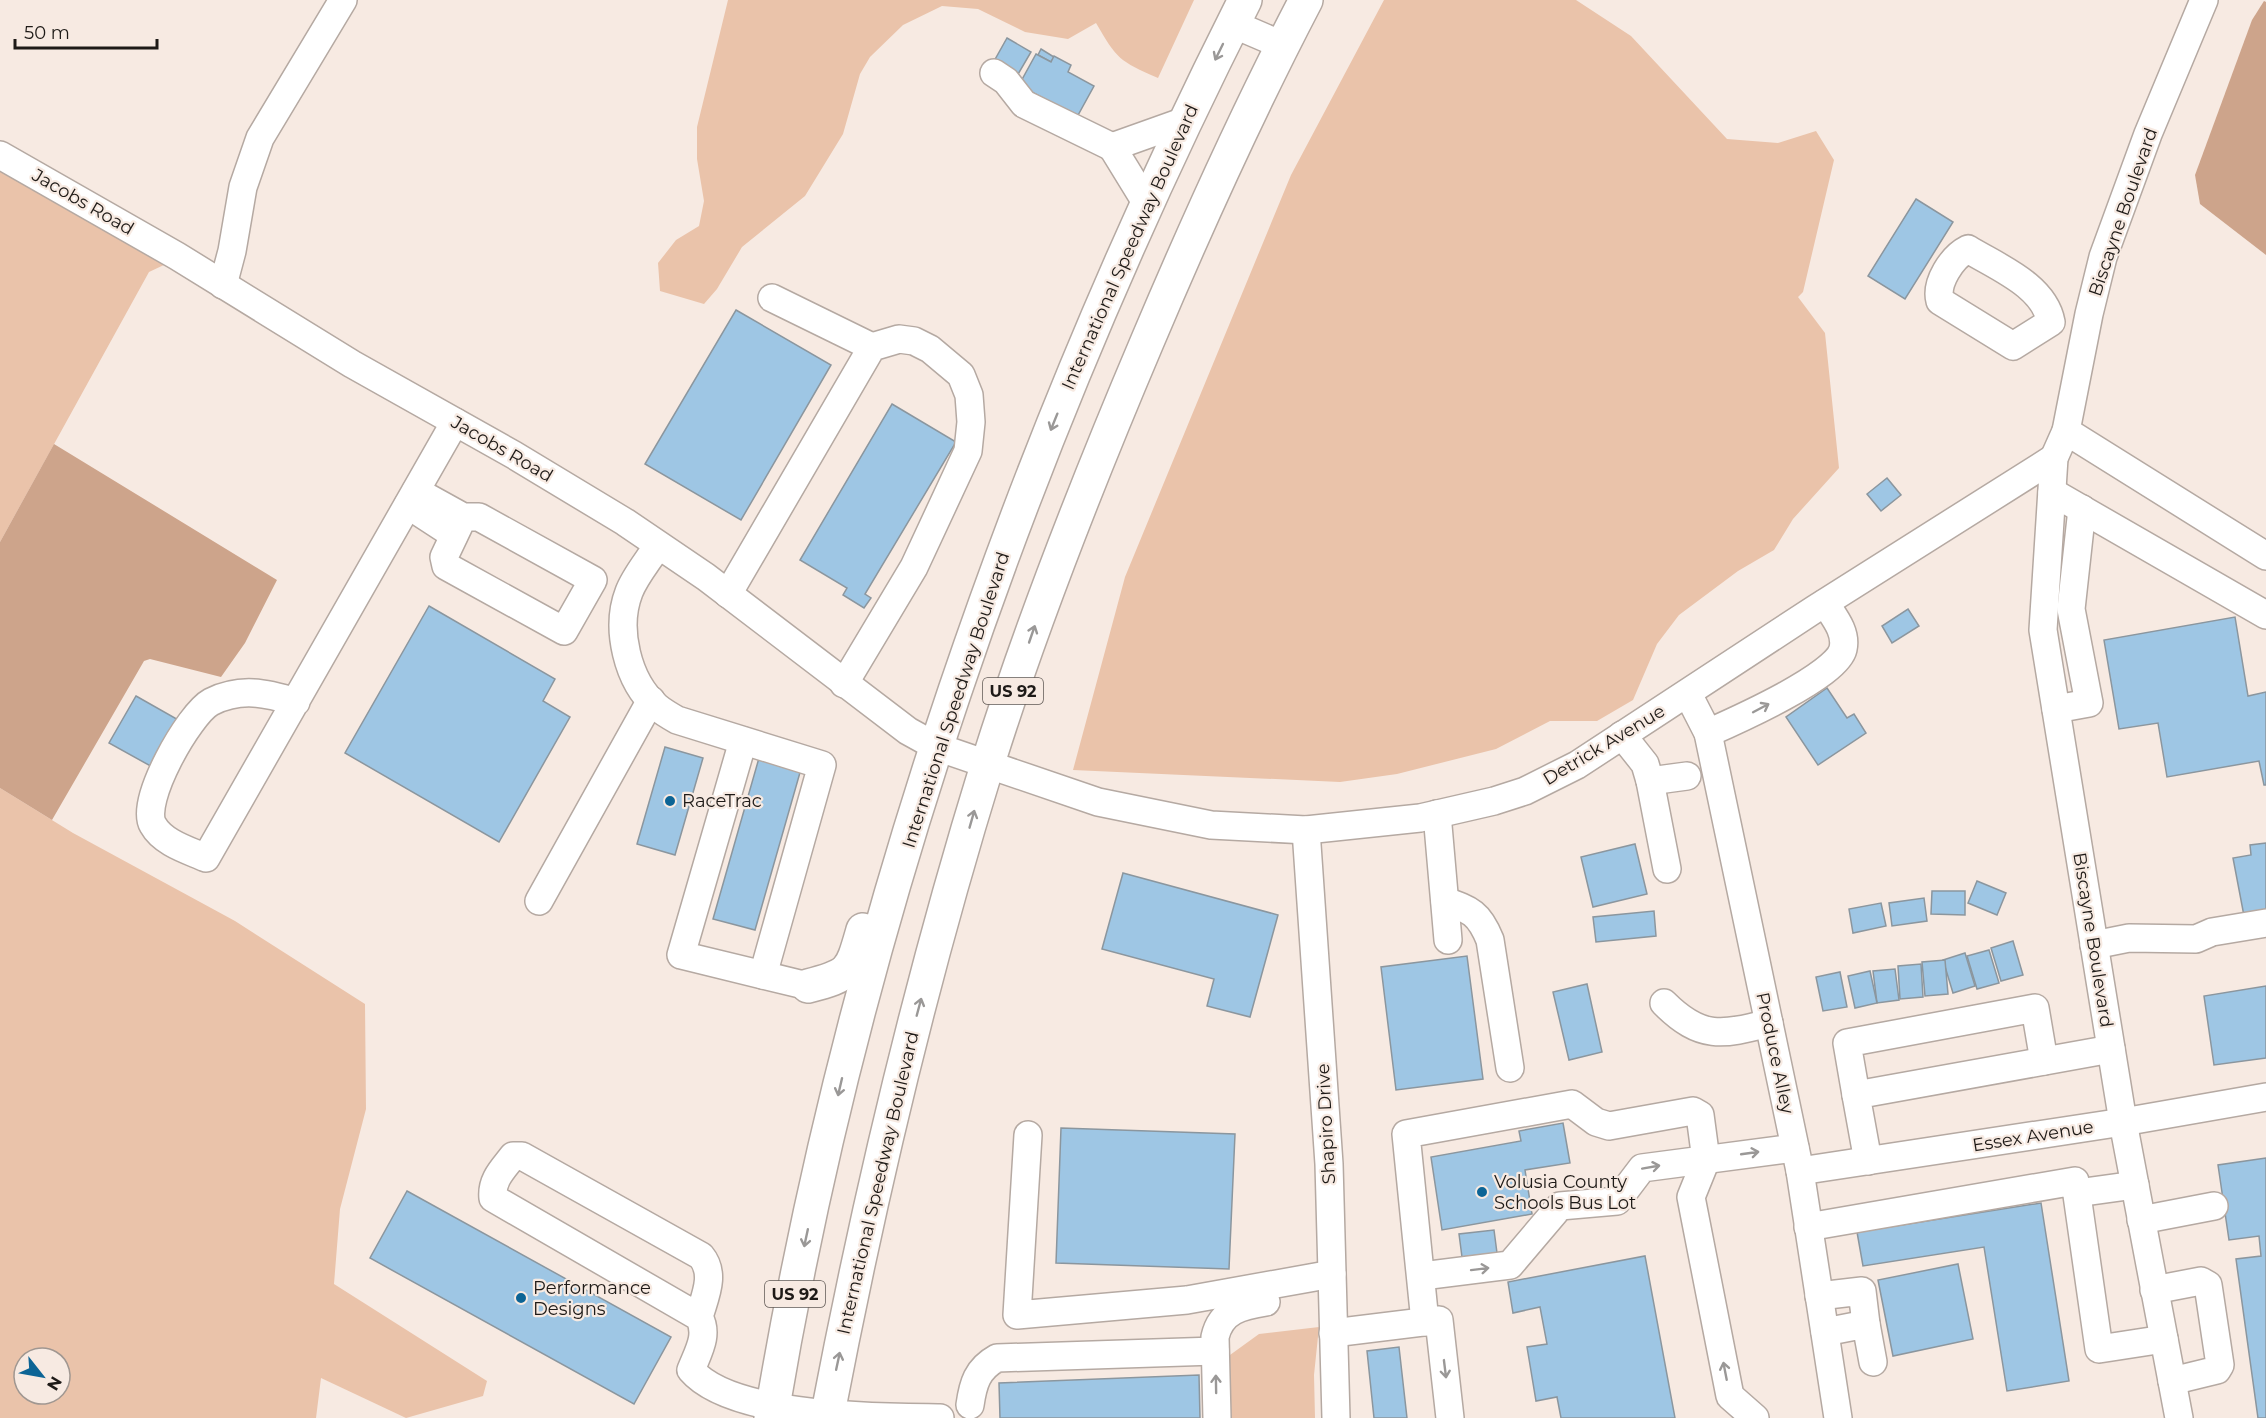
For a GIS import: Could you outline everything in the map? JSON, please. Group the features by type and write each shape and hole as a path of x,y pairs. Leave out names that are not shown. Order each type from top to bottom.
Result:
{"main road":[{"name":"International Speedway Boulevard","path":"827,1417 897,1090 938,935 987,765 1033,630 1120,405 1222,172 1282,45 1306,0"},
{"name":"International Speedway Boulevard","path":"772,1413 807,1234 850,1049 937,747 980,616 1074,372 1185,121 1239,12"},
{"path":"808,986 842,975 853,964 885,853 919,808"},
{"path":"808,986 831,1001 847,1029 850,1049"}],"street":[{"path":"223,285 232,251 243,187 256,148 298,73 344,0"},
{"name":"Biscayne Boulevard","path":"2179,1418 2123,1122 2043,630 2054,458 2066,431 2103,257 2148,134 2204,0"},
{"name":"International Speedway Boulevard","path":"1239,12 1282,45"},
{"path":"994,73 1006,81 1024,104 1112,147 1148,204"},
{"path":"1112,147 1185,121"},
{"name":"Jacobs Road","path":"0,155 223,285 352,364 605,510 728,594 908,731 937,747 987,765"},
{"path":"772,298 872,348"},
{"path":"2051,322 2085,333"},
{"path":"728,594 847,387 872,348 899,339 914,341 930,349 961,375 969,395 971,422 968,451 914,567 844,684"},
{"path":"296,702 261,692 235,694 210,703 193,718 175,746 152,800 151,823 162,837 206,858 296,702 455,422"},
{"path":"2066,431 2266,555"},
{"name":"Detrick Avenue","path":"987,765 1098,802 1211,825 1306,830 1437,814 1525,791 1577,765 1825,603 2054,458"},
{"path":"2052,492 2266,615"},
{"path":"412,498 459,526"},
{"path":"2056,710 2088,703 2071,609 2082,510"},
{"path":"479,517 592,580 564,631 446,566 444,557 459,526 479,517"},
{"path":"658,545 629,591 622,622 628,657 643,690 651,700 676,720 822,765 763,975"},
{"path":"1708,733 1763,708 1837,662 1843,649 1843,633 1825,603"},
{"name":"Produce Alley","path":"1688,694 1708,733 1769,1023 1797,1160 1820,1296 1836,1418"},
{"path":"539,901 651,700"},
{"path":"1623,735 1645,764 1667,869"},
{"path":"743,741 681,955 808,986"},
{"path":"1650,781 1687,776"},
{"path":"1437,814 1448,940"},
{"name":"Shapiro Drive","path":"1306,830 1329,1164 1336,1418"},
{"path":"1445,901 1472,911 1483,924 1490,940 1510,1068"},
{"path":"2094,945 2129,938 2196,939 2212,932 2266,923"},
{"path":"1664,1003 1680,1019 1700,1030 1735,1031 1769,1023"},
{"path":"1868,1161 1845,1032 2035,1008 2044,1061"},
{"path":"1856,1095 2111,1049"},
{"name":"Essex Avenue","path":"1422,1276 1510,1265 1560,1206 1617,1201 1642,1168 1706,1161 1868,1161 2123,1122 2266,1097"},
{"path":"1450,1418 1422,1276 1406,1134 1572,1104 1596,1122 1609,1126 1693,1111 1700,1115 1706,1161 1691,1197 1730,1396 1755,1418"},
{"path":"1028,1135 1017,1315 1332,1284"},
{"path":"699,1317 710,1276 708,1264 701,1256 522,1156 513,1156 498,1175 492,1189 493,1198 699,1317 704,1327 703,1340 692,1370 701,1381 719,1391 772,1413 827,1417 940,1418"},
{"path":"1808,1227 2075,1181 2099,1349 2164,1339"},
{"path":"2077,1193 2135,1185"},
{"path":"2141,1220 2214,1206"},
{"path":"2154,1290 2201,1281 2208,1285 2220,1365 2217,1371 2172,1381"},
{"path":"1216,1418 1215,1351 1218,1325 1225,1316 1242,1306 1332,1284"},
{"path":"1820,1296 1862,1291 1873,1362"},
{"path":"1333,1333 1432,1321"},
{"path":"1825,1332 1866,1324"},
{"path":"971,1414 973,1384 988,1363 997,1358 1215,1351"}],"shaded area":[{"path":"728,0 1194,0 1158,78 1120,58 1096,23 1068,39 1025,32 978,9 942,6 903,25 870,57 860,74 843,134 805,196 742,247 717,289 704,304 660,291 658,263 676,240 699,226 704,201 697,159 697,127"},
{"path":"1384,0 1576,0 1631,36 1727,139 1778,143 1816,131 1834,160 1803,292 1798,297 1825,333 1839,468 1793,519 1774,550 1738,571 1679,615 1657,644 1633,700 1597,721 1550,721 1496,749 1397,774 1340,782 1073,770 1125,577 1291,175"},
{"path":"2264,1 2266,2 2266,255 2200,204 2195,175 2252,20"},
{"path":"0,166 166,264 149,272 0,542"},
{"path":"54,444 277,580 245,643 221,677 150,659 144,661 52,820 0,788 0,542"},
{"path":"0,788 73,833 235,921 365,1004 366,1109 340,1209 334,1284 487,1381 483,1396 406,1418 321,1378 316,1418 0,1418"},
{"path":"1319,1327 1314,1375 1315,1418 1209,1418 1212,1368 1259,1334"}],"building":[{"path":"1007,38 1031,52 1017,76 993,63"},
{"path":"1041,49 1054,57 1051,62 1038,55"},
{"path":"1036,54 1051,62 1054,56 1071,65 1068,72 1094,86 1077,117 1019,85"},
{"path":"1916,199 1953,222 1905,299 1868,276"},
{"path":"736,310 831,365 741,520 645,464"},
{"path":"892,404 956,442 865,594 871,598 864,608 843,595 847,588 800,560"},
{"path":"1887,478 1901,495 1881,511 1867,494"},
{"path":"429,606 555,679 543,701 570,717 499,842 345,753"},
{"path":"1908,609 1919,626 1892,643 1882,626"},
{"path":"2235,617 2248,696 2266,692 2266,785 2264,785 2259,761 2167,777 2158,723 2119,729 2104,640"},
{"path":"1827,688 1847,718 1854,714 1866,733 1818,765 1786,717"},
{"path":"136,696 182,722 156,769 109,743"},
{"name":"RaceTrac","path":"665,747 703,758 675,855 637,844"},
{"path":"759,758 801,769 755,930 713,919"},
{"path":"2266,843 2266,912 2244,916 2233,858 2251,855 2250,845"},
{"path":"1635,844 1647,894 1593,907 1581,857"},
{"path":"1123,873 1278,915 1250,1017 1207,1006 1214,979 1102,949"},
{"path":"1977,881 2006,893 1997,915 1968,903"},
{"path":"1932,891 1965,891 1965,915 1931,914"},
{"path":"1924,898 1927,921 1892,926 1889,903"},
{"path":"1881,903 1886,926 1853,933 1849,909"},
{"path":"1654,911 1656,936 1596,942 1593,917"},
{"path":"2013,941 2023,975 2001,981 1991,948"},
{"path":"1989,950 1999,983 1977,989 1967,956"},
{"path":"1965,953 1975,986 1953,993 1943,960"},
{"path":"1467,956 1483,1079 1396,1090 1381,967"},
{"path":"1945,960 1948,994 1925,996 1922,962"},
{"path":"1921,964 1923,997 1900,999 1898,966"},
{"path":"1895,969 1899,1000 1877,1003 1873,971"},
{"path":"1870,971 1877,1003 1855,1008 1848,976"},
{"path":"1840,972 1847,1007 1823,1011 1816,977"},
{"path":"1587,984 1602,1052 1569,1060 1553,992"},
{"path":"2266,986 2266,1058 2214,1065 2204,996"},
{"name":"Volusia County Schools Bus Lot","path":"1563,1123 1570,1163 1525,1170 1532,1214 1442,1230 1431,1157 1521,1141 1519,1131"},
{"path":"1061,1128 1235,1134 1229,1269 1056,1263"},
{"path":"2266,1158 2266,1418 2258,1418 2236,1259 2261,1256 2259,1236 2229,1240 2218,1165"},
{"name":"Performance Designs","path":"407,1191 671,1337 634,1404 370,1258"},
{"path":"2041,1203 2069,1381 2007,1391 1984,1247 1863,1266 1857,1232"},
{"path":"1494,1230 1497,1253 1462,1257 1459,1234"},
{"path":"1645,1256 1675,1418 1561,1418 1557,1397 1536,1401 1527,1347 1547,1344 1540,1307 1513,1313 1508,1282"},
{"path":"1958,1264 1973,1339 1893,1356 1878,1280"},
{"path":"1399,1347 1407,1418 1374,1418 1367,1351"},
{"path":"1199,1375 1200,1418 1000,1418 999,1383"}],"place":[{"name":"RaceTrac","path":"670,801"},
{"name":"Volusia County Schools Bus Lot","path":"1482,1192"},
{"name":"Performance Designs","path":"521,1298"}]}
